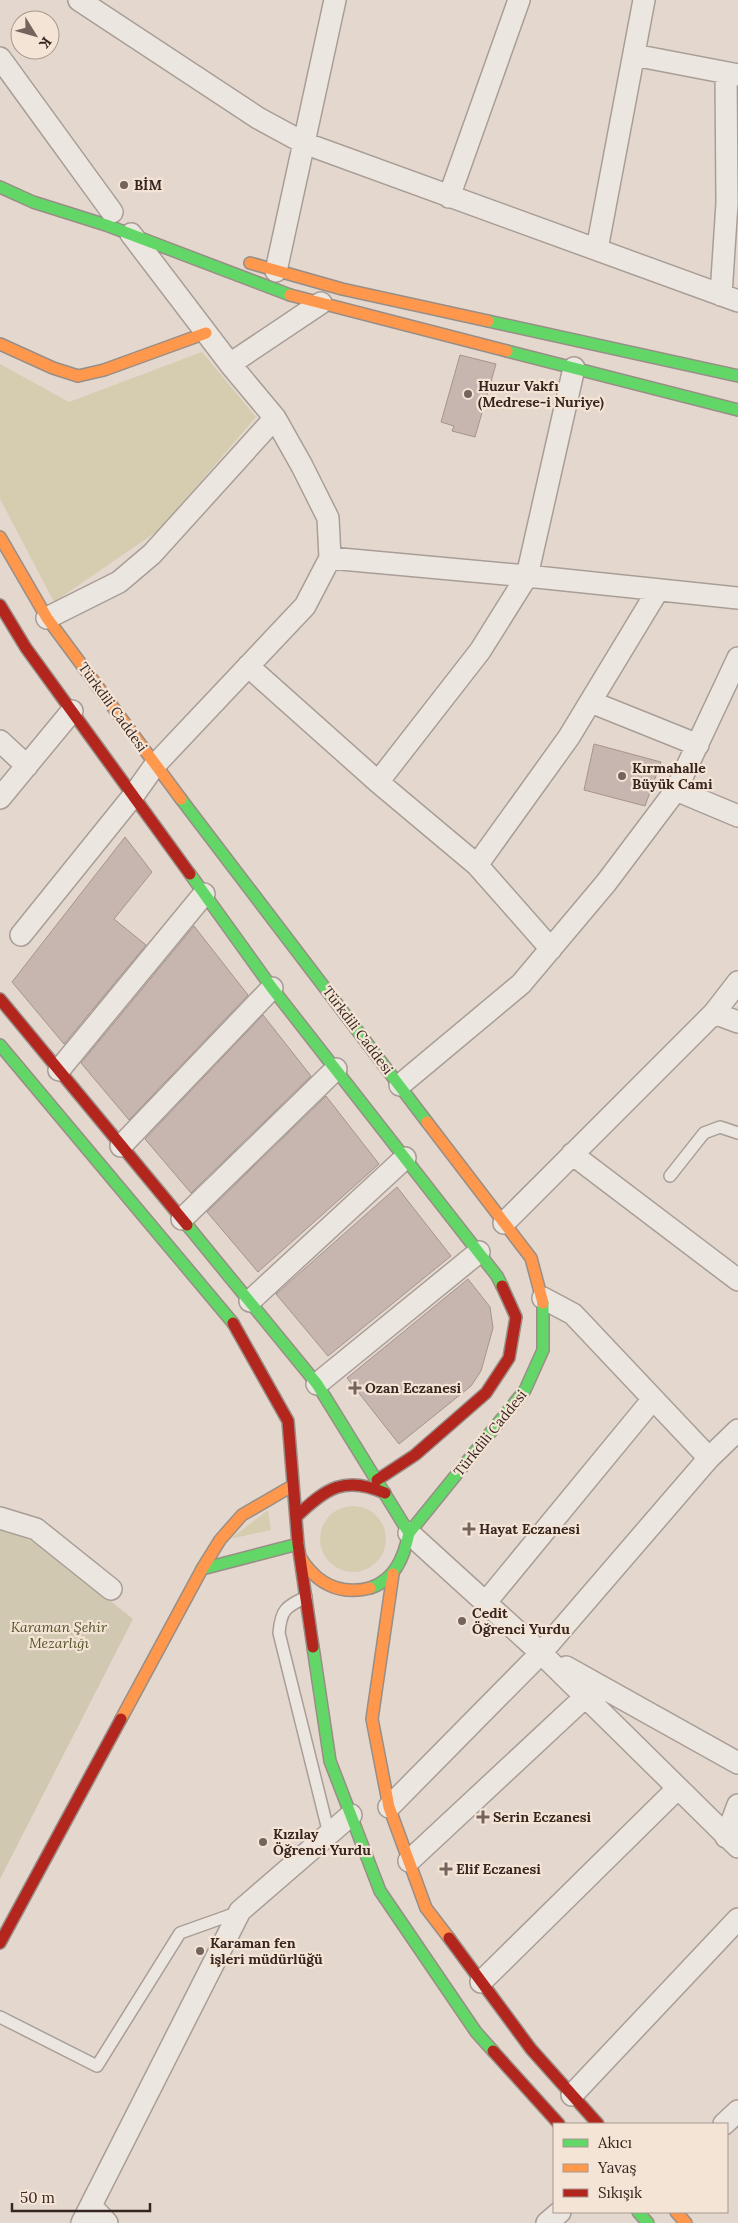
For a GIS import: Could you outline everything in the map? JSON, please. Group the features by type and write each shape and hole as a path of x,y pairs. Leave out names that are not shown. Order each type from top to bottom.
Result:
{"main road":[{"path":"0,187 33,202 115,217 282,293 738,410"},
{"path":"240,260 342,289 738,376"},
{"path":"0,344 53,368 78,376 104,370 206,333"},
{"name":"Türkdili Caddesi","path":"0,537 47,618 155,765 530,1258 543,1298 543,1350 525,1390 409,1533"},
{"name":"Türkdili Caddesi","path":"1,610 26,648 272,988 498,1276 516,1317 509,1358 486,1393 415,1455 377,1480"},
{"path":"0,999 317,1384 409,1533 401,1563 393,1574 379,1585 362,1591 344,1592 328,1586 313,1576 300,1557"},
{"path":"0,1046 235,1326 288,1421 298,1544 330,1760 380,1891 476,2032 558,2123"},
{"path":"296,1518 327,1489 343,1484 359,1483 385,1493"},
{"path":"0,1943 202,1569 220,1540 242,1515 292,1486"},
{"path":"202,1569 298,1544"},
{"path":"393,1574 372,1719 389,1807 426,1908 530,2049 597,2123"},
{"path":"639,2213 648,2223"},
{"path":"677,2213 686,2223"}],"street":[{"path":"79,0 258,118 304,143 729,298 727,203 732,74 634,55"},
{"path":"276,271 335,0"},
{"path":"449,197 519,0"},
{"path":"597,249 644,0"},
{"path":"0,58 115,217 230,364 275,418 328,518 330,558 305,606 155,765 133,796 20,935"},
{"path":"230,364 321,303"},
{"path":"378,782 480,651 527,576 574,368"},
{"path":"47,618 119,582 152,554 275,418"},
{"path":"330,558 738,598"},
{"path":"477,865 569,738 658,590"},
{"path":"400,1085 521,984 606,883 676,790 738,658"},
{"path":"248,666 378,782 477,865 550,949"},
{"path":"591,702 698,745"},
{"path":"0,798 72,711"},
{"path":"0,740 27,766"},
{"path":"676,790 738,816"},
{"path":"59,1070 204,894"},
{"path":"504,1222 714,1013 738,982"},
{"path":"121,1146 272,988"},
{"path":"714,1013 738,1022"},
{"path":"182,1219 336,1069"},
{"path":"572,1154 736,1273"},
{"path":"250,1301 406,1158"},
{"path":"317,1384 479,1252"},
{"path":"543,1298 573,1314 709,1458"},
{"path":"486,1602 653,1399"},
{"path":"389,1807 541,1653 709,1458 738,1430"},
{"path":"0,1518 36,1530 111,1589"},
{"path":"409,1533 541,1653 732,1842"},
{"path":"541,1653 738,1763"},
{"path":"409,1861 585,1697"},
{"path":"481,1982 678,1788"},
{"path":"732,1842 738,1805"},
{"path":"106,2223 86,2214 240,1911 351,1815"},
{"path":"572,2095 738,1919"},
{"path":"725,2123 738,2111"},
{"path":"547,2223 559,2213"}],"lane":[{"path":"670,1176 704,1133 720,1127 738,1133"},
{"path":"306,1597 286,1607 280,1619 279,1633 330,1834"},
{"path":"0,2017 96,2066 180,1933 240,1911"}],"shaded area":[{"path":"202,352 256,417 159,530 54,602 0,499 0,364 69,402"},
{"path":"353,1506 366,1508 381,1521 384,1526 386,1539 384,1552 371,1567 366,1570 353,1572 340,1570 325,1557 322,1552 320,1539 322,1526 335,1511 340,1508"},
{"path":"268,1510 271,1530 230,1539"}],"green space":[{"name":"Karaman Şehir Mezarlığı","path":"0,1527 42,1546 133,1619 0,1879"}],"building":[{"path":"460,355 496,364 475,437 452,431 454,426 441,422"},
{"name":"Kırmahalle Büyük Cami","path":"594,744 661,762 645,806 584,790"},
{"path":"125,837 152,872 114,919 146,945 64,1044 12,982"},
{"path":"194,926 248,995 129,1120 81,1063"},
{"path":"263,1015 311,1076 191,1193 145,1139"},
{"path":"326,1096 379,1164 258,1272 207,1212"},
{"path":"397,1187 451,1256 328,1356 276,1294"},
{"path":"468,1279 490,1307 493,1328 481,1371 471,1386 399,1444 347,1378"}],"traffic: fast":[{"path":"0,187 33,202 106,225 290,295"},
{"path":"488,321 738,376"},
{"path":"507,351 738,410"},
{"path":"181,799 427,1122"},
{"path":"190,874 272,988 497,1276 502,1286"},
{"path":"0,1045 233,1323"},
{"path":"187,1225 317,1384 409,1533 397,1566 386,1579 370,1588"},
{"path":"409,1533 525,1390 543,1350 543,1303"},
{"path":"202,1569 298,1544"},
{"path":"313,1647 330,1761 380,1891 476,2032 493,2051"},
{"path":"639,2213 648,2223"}],"traffic: slow":[{"path":"250,263 342,289 488,321"},
{"path":"290,295 507,351"},
{"path":"0,344 53,368 78,376 104,370 206,333"},
{"path":"0,537 47,618 181,799"},
{"path":"427,1122 531,1258 543,1303"},
{"path":"121,1719 202,1569 220,1540 242,1515 292,1486"},
{"path":"300,1557 313,1574 338,1589 359,1590 370,1588"},
{"path":"393,1574 372,1719 389,1807 426,1908 449,1938"},
{"path":"677,2213 686,2223"}],"traffic: jam":[{"path":"0,605 26,648 190,874"},
{"path":"0,999 187,1225"},
{"path":"377,1480 415,1455 486,1393 509,1358 516,1317 502,1286"},
{"path":"233,1323 288,1421 298,1544 313,1647"},
{"path":"296,1517 317,1498 337,1487 358,1485 385,1493"},
{"path":"0,1943 121,1719"},
{"path":"449,1938 531,2049 597,2123"},
{"path":"493,2051 558,2123"}],"place":[{"name":"BİM","path":"124,185"},
{"name":"Huzur Vakfı (Medrese-i Nuriye)","path":"468,394"},
{"name":"Kırmahalle Büyük Cami","path":"622,776"},
{"name":"Ozan Eczanesi","path":"355,1388"},
{"name":"Hayat Eczanesi","path":"469,1529"},
{"name":"Cedit Öğrenci Yurdu","path":"462,1621"},
{"name":"Serin Eczanesi","path":"483,1817"},
{"name":"Kızılay Öğrenci Yurdu","path":"263,1842"},
{"name":"Elif Eczanesi","path":"446,1869"},
{"name":"Karaman fen işleri müdürlüğü","path":"200,1951"}]}
